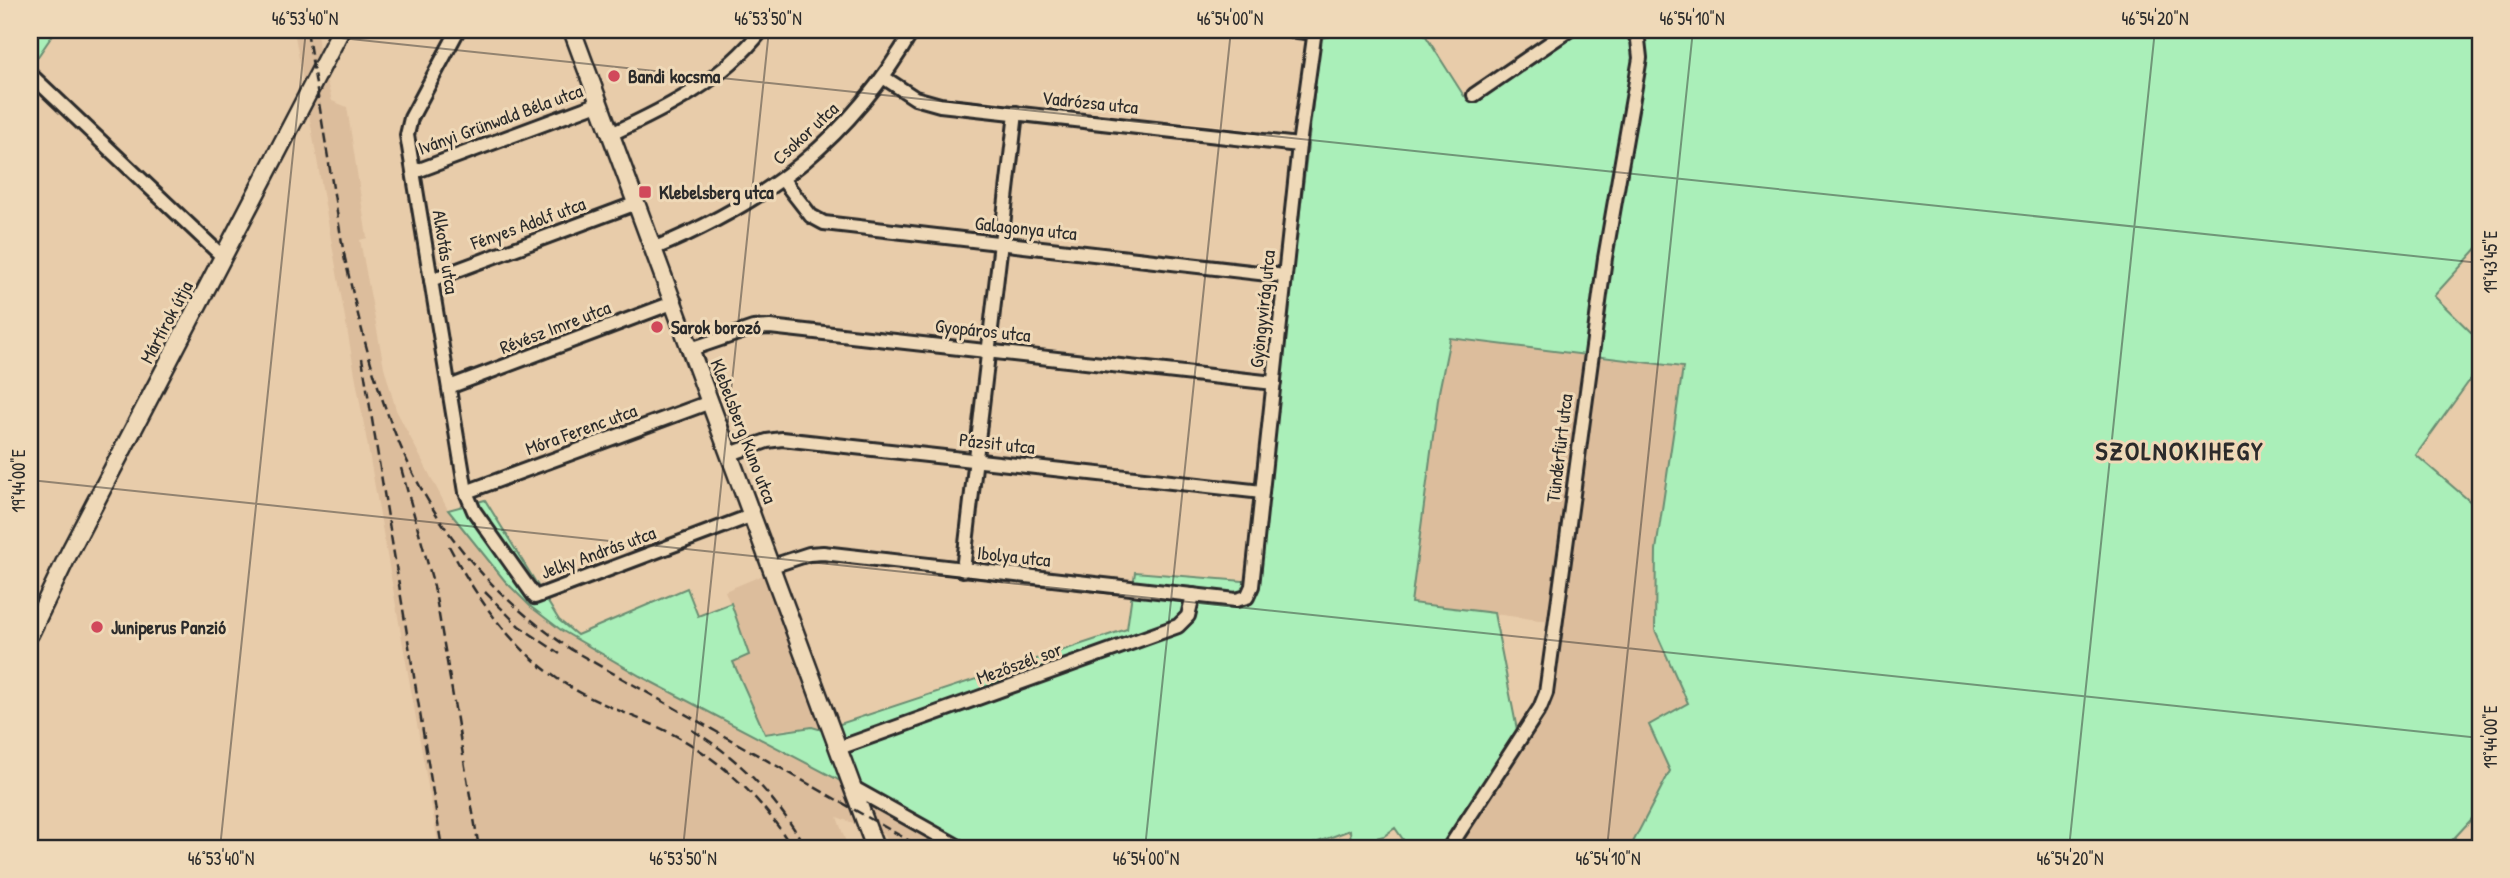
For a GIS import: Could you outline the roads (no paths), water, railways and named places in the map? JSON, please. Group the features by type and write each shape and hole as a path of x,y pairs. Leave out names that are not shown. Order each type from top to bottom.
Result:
{"street":[{"name":"Mártírok útja","path":"30,634 341,30"},
{"name":"Alkotás utca","path":"458,30 407,127 466,492"},
{"name":"Klebelsberg Kuno utca","path":"572,30 655,248 875,848"},
{"path":"611,134 661,111 703,85 754,41 762,30"},
{"name":"Csokor utca","path":"655,248 729,214 783,180 845,123 883,77 913,30"},
{"path":"1288,30 1315,31"},
{"path":"1474,95 1569,30"},
{"name":"Tündérfürt utca","path":"1449,848 1540,708 1546,693 1605,258 1640,58 1638,40 1632,30"},
{"name":"Gyöngyvirág utca","path":"1251,592 1299,145 1315,31"},
{"path":"30,74 223,257"},
{"name":"Vadrózsa utca","path":"883,77 906,94 926,102 1299,145"},
{"name":"Iványi Grünwald Béla utca","path":"414,172 600,103"},
{"path":"963,569 1016,113"},
{"name":"Galagonya utca","path":"783,180 811,216 824,223 1285,276"},
{"name":"Fényes Adolf utca","path":"431,279 637,203"},
{"name":"Révész Imre utca","path":"449,387 675,302"},
{"name":"Gyopáros utca","path":"691,349 752,328 770,327 1274,383"},
{"name":"Móra Ferenc utca","path":"466,492 710,402"},
{"name":"Pázsit utca","path":"730,454 767,441 782,439 1262,492"},
{"name":"Jelky András utca","path":"466,492 474,512 535,597 753,515"},
{"name":"Ibolya utca","path":"772,566 816,553 1242,600 1251,592"},
{"name":"Mezőszél sor","path":"839,748 1178,626 1188,615 1193,595"},
{"path":"852,788 961,848"}],"railway":[{"path":"307,30 345,261"},
{"path":"344,254 374,373 393,427 415,478 443,525 478,569 520,611 572,650 922,848"},
{"path":"362,358 442,848"},
{"path":"401,468 434,586 479,848"},
{"path":"449,546 494,618 538,664 579,692 656,726 697,748 750,793 766,810 792,848"},
{"path":"485,592 519,626 560,654"},
{"path":"692,730 742,767 783,813 806,848"}],"place":[{"name":"Bandi kocsma","path":"614,76"},
{"name":"Klebelsberg utca","path":"645,192"},
{"name":"Sarok borozó","path":"657,327"},
{"name":"Juniperus Panzió","path":"97,627"}],"district":[{"name":"SZOLNOKIHEGY","path":"2180,450"}]}
